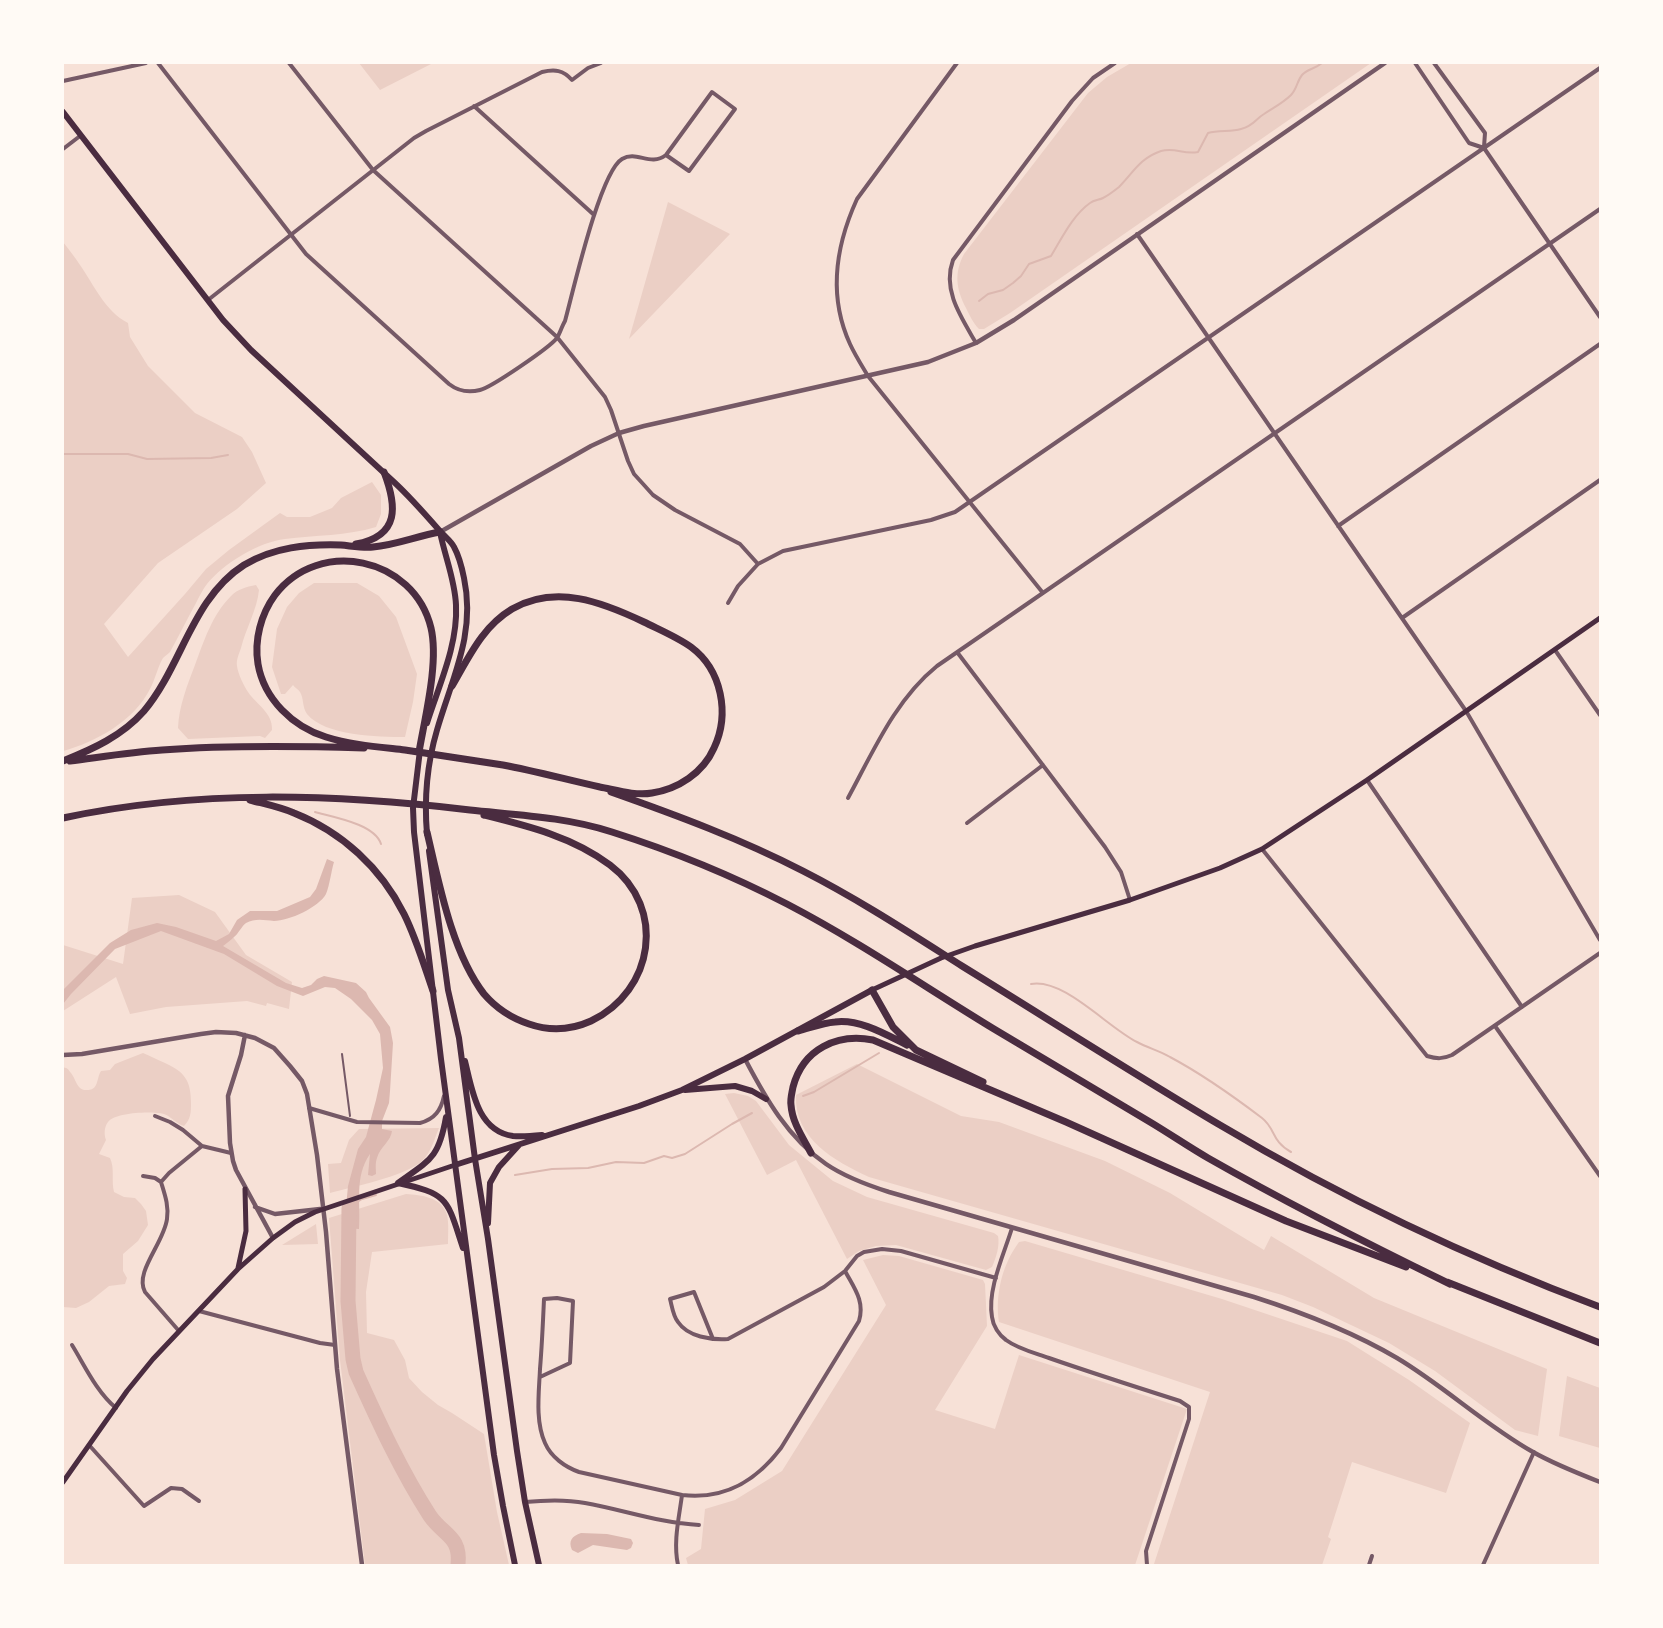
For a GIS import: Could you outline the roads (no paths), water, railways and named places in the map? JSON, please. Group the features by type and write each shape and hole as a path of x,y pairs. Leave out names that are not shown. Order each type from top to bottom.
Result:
{"highway":[{"path":"346,546 368,542 379,536 391,520 393,500 384,472"},
{"path":"63,762 101,745 132,723 145,710 210,597 230,575 255,559 284,548 328,545 369,548 386,546 440,531"},
{"path":"419,752 432,673 434,651 430,624 418,599 397,577 369,564 355,561 327,562 297,574 277,592 268,604 257,646 258,661 261,678 277,705 288,716 313,732 336,740 397,749 464,758 530,770 624,792 647,794 679,785 701,768 714,749 722,723 720,691 716,678 693,648 664,632 602,604 585,599 544,597 520,605 495,621 477,641 452,686"},
{"path":"63,762 160,750 244,746 397,749"},
{"path":"583,783 684,818 767,853 844,894 1220,1125 1307,1174 1461,1250 1534,1282 1600,1307"},
{"path":"239,797 276,806 308,819 338,836 361,855 379,875 405,915 418,945 433,991"},
{"path":"65,817 164,802 239,797 325,797 534,817 612,832 682,857 756,888 807,915 1204,1156 1303,1211 1450,1284"},
{"path":"427,832 455,937 474,979 494,1005 519,1021 536,1027 548,1028 566,1028 583,1024 614,1007 635,981 646,951 644,918 633,888 611,865 574,843 530,826 458,808"},
{"path":"872,990 893,1027 916,1050"},
{"path":"798,1030 835,1022 856,1023 869,1027 1066,1122"},
{"path":"811,1152 796,1126 792,1113 791,1103 795,1080 801,1067 816,1050 825,1044 861,1037 873,1040 1066,1122 1286,1221 1600,1343"}],"main road":[{"path":"63,112 223,320 251,350 384,472 454,546 462,569 468,606 467,628 429,764 425,808 448,990 475,1099 482,1116 488,1124 505,1134 548,1135"},
{"path":"440,531 454,589 455,628 451,649 419,752 413,808 414,832 467,1261 494,1455 515,1565"},
{"path":"63,1482 145,1368 238,1269 295,1222 326,1208 389,1186 682,1090 745,1059 872,990 941,958 1130,900 1220,868 1262,849 1367,780 1600,618"},
{"path":"459,1038 525,1502 539,1565"},
{"path":"682,1090 735,1086 752,1091 766,1099"},
{"path":"398,1184 426,1163 439,1147 448,1108"},
{"path":"488,1239 490,1183 499,1167 520,1144"},
{"path":"398,1184 429,1190 444,1201 449,1209 467,1261"},
{"path":"238,1269 246,1231 245,1190"}],"street":[{"path":"63,81 146,63"},
{"path":"158,63 316,265 448,384 456,389 471,392 494,384 548,347 557,337 565,321 593,214 611,171 622,159 630,157 657,160 666,155 712,92 735,109 689,171 666,155"},
{"path":"289,63 373,170 557,337 605,397 634,474 653,495 675,510 740,544 758,564"},
{"path":"208,300 420,134 542,72 562,71 572,80 588,68 601,63"},
{"path":"957,63 857,200 848,219 837,260 839,310 850,344 868,376 1043,593"},
{"path":"976,343 959,312 950,288 950,269 953,260 1072,101 1093,78 1115,63"},
{"path":"440,531 591,446 619,433 928,362 976,343 1014,320 1385,63"},
{"path":"1415,63 1469,143 1484,148 1600,316"},
{"path":"1434,63 1485,133 1484,148"},
{"path":"728,603 738,586 758,564 771,556 796,547 944,517 955,512 1600,68"},
{"path":"474,106 593,214"},
{"path":"63,149 81,135"},
{"path":"848,798 884,732 905,699 925,676 1600,209"},
{"path":"1137,234 1466,711 1600,940"},
{"path":"1338,526 1600,344"},
{"path":"1402,618 1600,480"},
{"path":"1555,650 1600,715"},
{"path":"957,652 1116,863 1130,900"},
{"path":"967,824 1043,765"},
{"path":"1367,780 1522,1007"},
{"path":"1262,849 1427,1056 1446,1058 1600,953"},
{"path":"1495,1026 1600,1176"},
{"path":"63,1055 82,1054 201,1034 229,1032 255,1038 274,1048 302,1081 317,1155 335,1345 362,1565"},
{"path":"245,1035 228,1096 231,1153 245,1190 273,1238"},
{"path":"745,1059 766,1099 789,1131 826,1164 860,1182 1254,1297 1329,1323 1399,1360 1533,1452 1600,1482"},
{"path":"309,1108 369,1123 420,1123 438,1113 445,1090"},
{"path":"155,1116 183,1130 202,1146 231,1153"},
{"path":"162,1182 169,1173 202,1146"},
{"path":"143,1176 162,1182"},
{"path":"162,1182 167,1202 167,1221 157,1248 141,1279 145,1292 179,1331"},
{"path":"255,1207 274,1214 326,1208"},
{"path":"1012,1228 992,1295 992,1317 995,1327 1006,1341 1180,1401 1189,1407 1189,1419 1146,1551 1147,1565"},
{"path":"713,1339 694,1292 670,1299 677,1322 684,1329 692,1334 713,1339 728,1339 824,1287 845,1271 851,1262 864,1252 872,1250 891,1249 996,1278"},
{"path":"540,1377 570,1363 573,1301 558,1298 544,1299 540,1377 540,1428 545,1444 566,1467 597,1477 682,1496 710,1495 741,1485 763,1470 781,1448 859,1321 861,1312 859,1297 845,1271"},
{"path":"199,1310 335,1345"},
{"path":"72,1345 100,1391 116,1408"},
{"path":"89,1445 144,1506 171,1488 182,1489 199,1501"},
{"path":"1483,1565 1533,1452"},
{"path":"678,1565 676,1555 682,1496"},
{"path":"525,1502 546,1500 584,1502 678,1524 699,1525"},
{"path":"1368,1565 1372,1556"}],"lane":[{"path":"342,1054 350,1119"}],"waterway":[{"path":"979,301 988,294 1003,290 1013,283 1029,264 1051,256 1078,214 1092,202 1103,198 1117,188 1137,166 1148,158 1166,150 1198,152 1208,133 1237,130 1249,126 1288,98 1306,71 1322,63"},
{"path":"63,454 128,454 147,459 211,458 228,455"},
{"path":"315,812 362,826 371,831 381,844"},
{"path":"1031,984 1044,984 1057,988 1085,1005 1125,1035 1206,1078 1262,1118 1270,1126 1280,1144 1291,1152"},
{"path":"803,1096 814,1092 879,1053"},
{"path":"515,1175 552,1169 588,1168 616,1162 644,1163 664,1156 672,1158 685,1154 752,1113"},
{"path":"357,1202 376,1195"},
{"path":"349,1208 348,1301 356,1372 390,1446 419,1499 435,1523 454,1542 457,1548 458,1565"}]}
